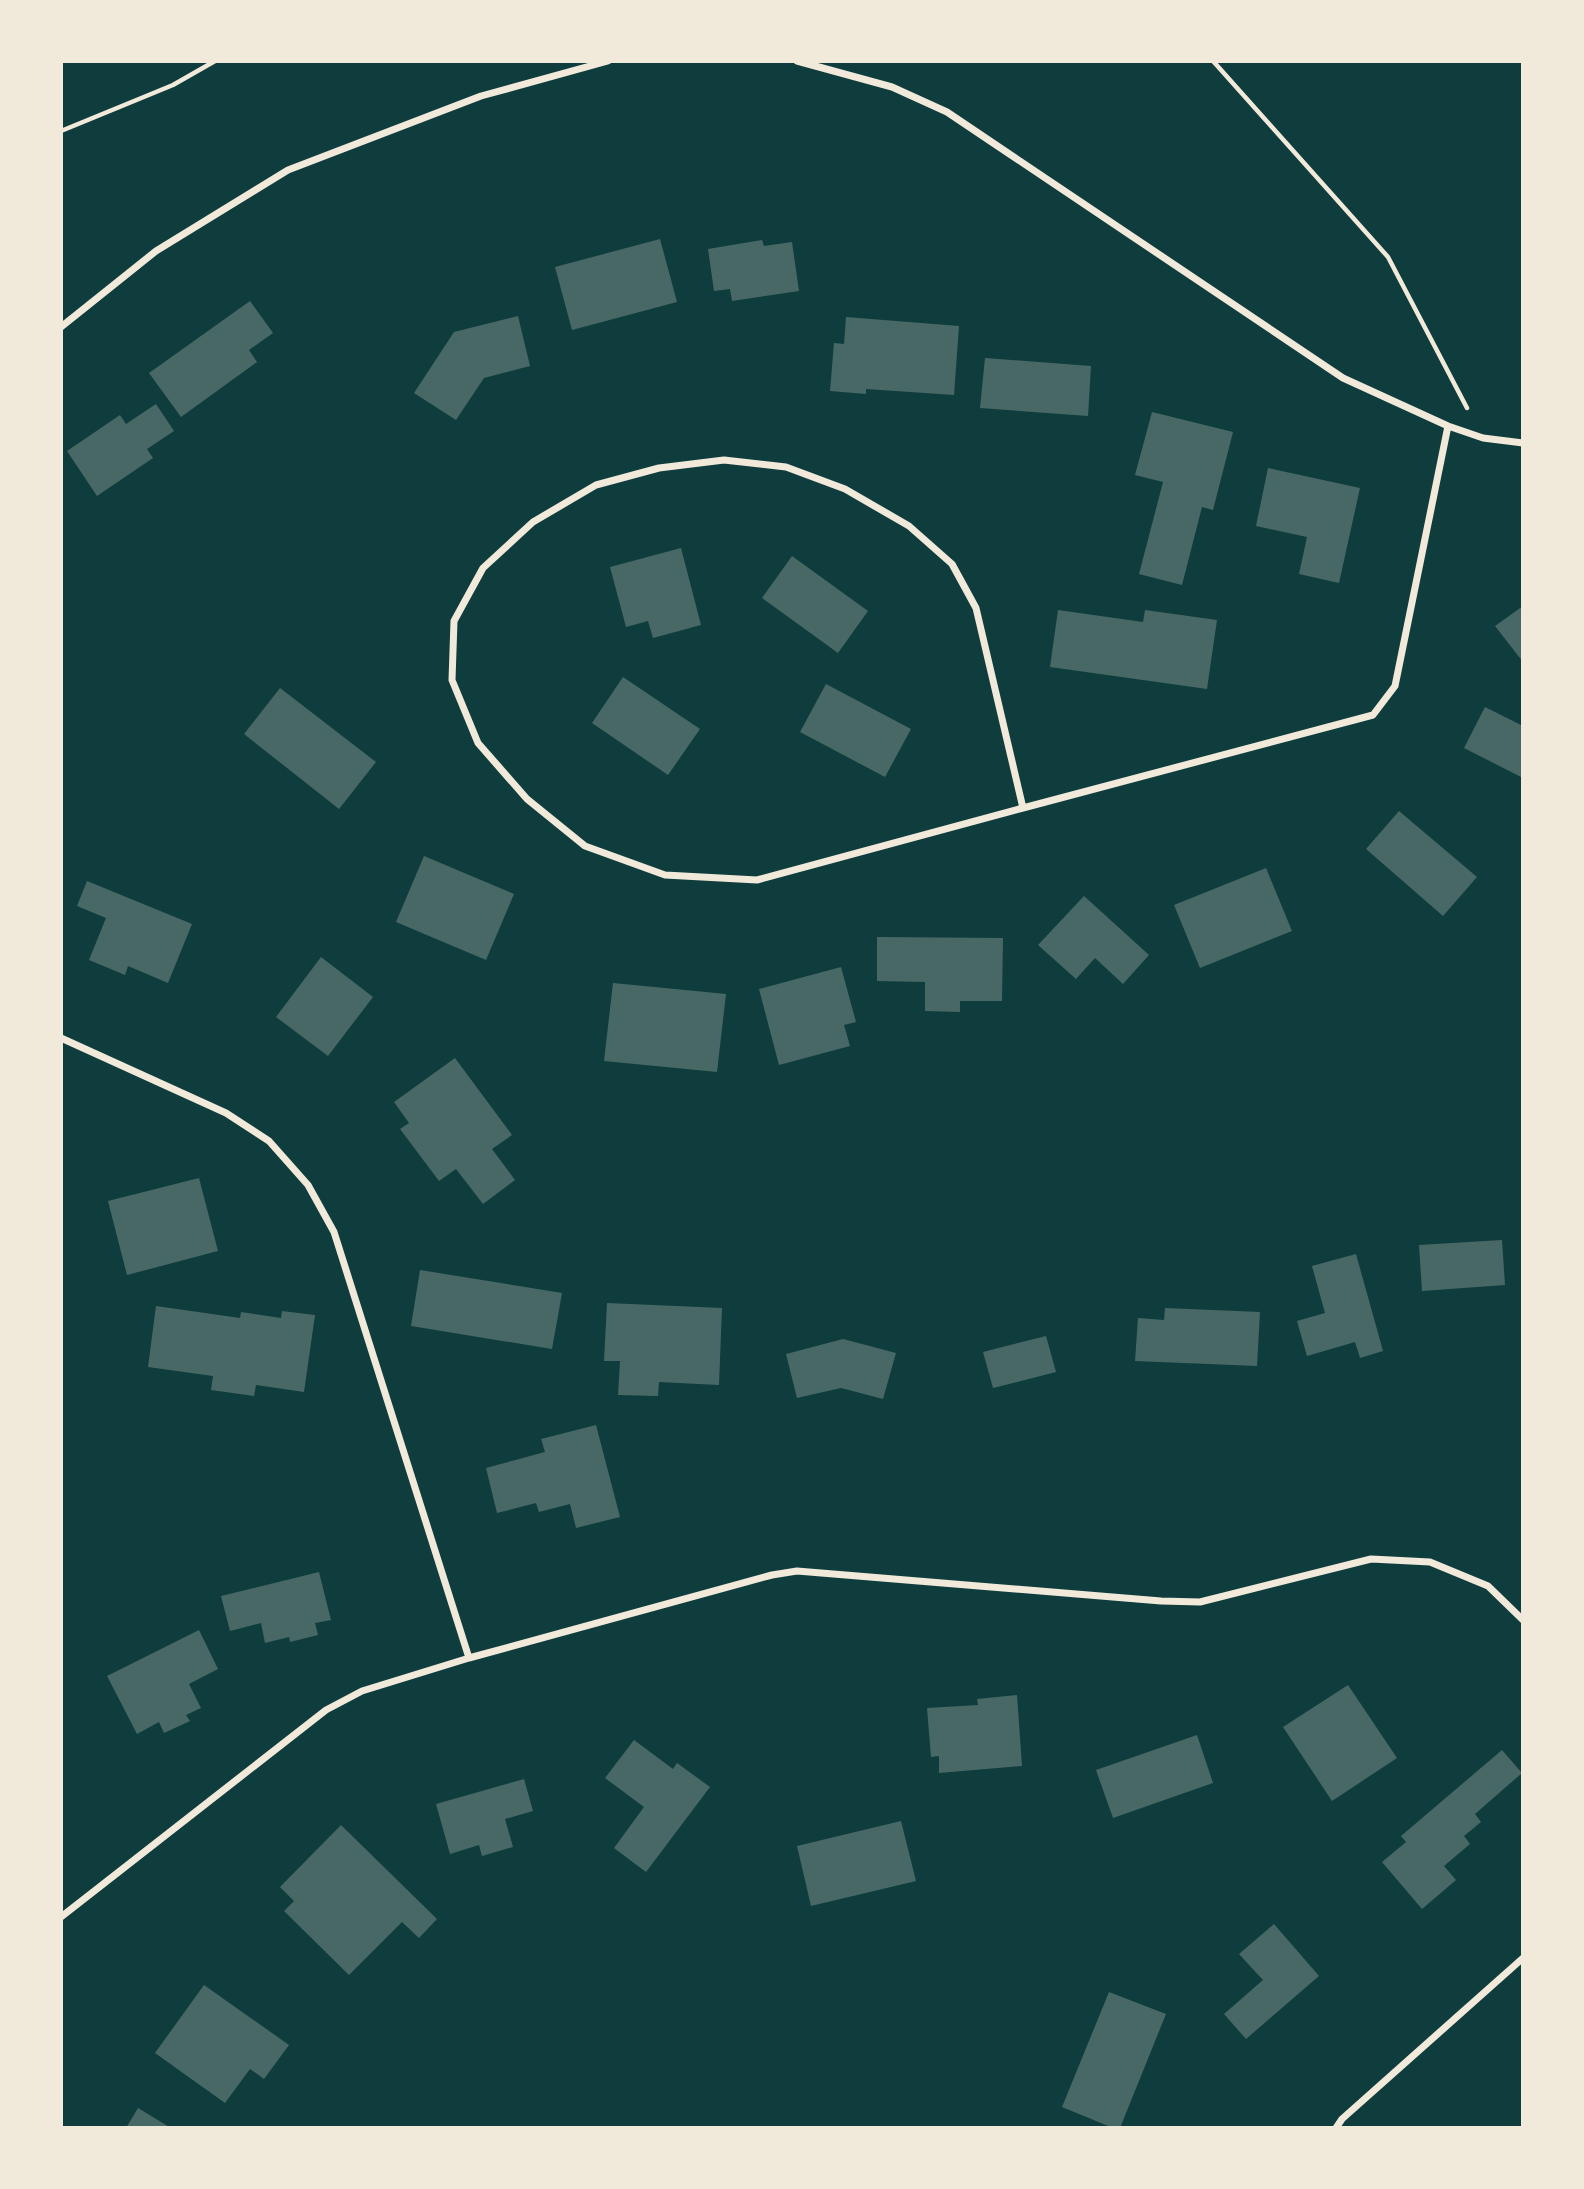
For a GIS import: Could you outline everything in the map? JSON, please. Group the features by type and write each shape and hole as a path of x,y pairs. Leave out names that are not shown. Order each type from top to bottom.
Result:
{"street":[{"path":"61,327 156,251 288,170 481,96 608,61"},
{"path":"797,61 892,87 947,112 1343,378 1448,426 1483,438 1523,443"},
{"path":"1023,808 976,608 952,564 909,526 845,489 786,467 724,460 659,468 596,485 533,522 483,568 454,621 452,680 478,743 527,799 585,846 665,875 757,880 1373,715 1395,686 1448,426"},
{"path":"61,1038 226,1113 270,1141 308,1185 334,1231 470,1658"},
{"path":"61,1917 326,1710 362,1691 470,1658 772,1575 797,1571 1199,1602 1371,1559 1430,1562 1488,1586 1521,1616"},
{"path":"1336,2128 1342,2119 1523,1958"}],"path":[{"path":"61,131 173,85 215,61"},
{"path":"1213,61 1388,257 1483,438"}],"building":[{"path":"660,239 677,302 572,330 555,267"},
{"path":"762,240 764,246 792,242 799,291 732,301 730,289 714,291 708,249"},
{"path":"250,301 273,333 249,350 257,362 181,417 149,373"},
{"path":"518,316 530,366 484,378 456,420 414,393 454,332"},
{"path":"846,317 959,326 954,395 866,389 866,394 830,391 834,343 844,344"},
{"path":"985,358 1091,366 1088,416 980,408"},
{"path":"156,404 174,431 147,449 153,458 97,496 67,451 120,415 126,424"},
{"path":"1152,412 1233,432 1213,510 1202,507 1182,585 1139,574 1163,482 1135,475"},
{"path":"1268,468 1360,488 1339,583 1299,574 1307,537 1256,526"},
{"path":"681,548 701,625 653,638 648,621 626,627 610,567"},
{"path":"792,556 868,611 838,653 762,598"},
{"path":"1523,606 1523,662 1495,626"},
{"path":"1058,610 1143,622 1145,610 1217,620 1207,689 1050,667"},
{"path":"623,677 700,729 668,775 592,723"},
{"path":"826,684 911,729 885,777 800,732"},
{"path":"280,688 376,762 339,809 244,734"},
{"path":"1485,707 1523,726 1523,778 1464,748"},
{"path":"1399,811 1477,877 1443,916 1366,849"},
{"path":"424,856 514,894 486,960 396,922"},
{"path":"1266,868 1292,931 1200,968 1174,905"},
{"path":"87,881 192,924 168,983 128,966 125,975 89,960 106,918 77,906"},
{"path":"1084,896 1149,955 1123,984 1095,958 1076,979 1038,945"},
{"path":"877,937 1003,938 1002,1001 960,1001 960,1012 925,1011 925,982 877,981"},
{"path":"321,957 373,997 328,1056 276,1017"},
{"path":"841,967 856,1022 844,1025 850,1046 779,1065 759,989"},
{"path":"613,983 726,994 717,1072 604,1061"},
{"path":"455,1058 512,1135 492,1149 515,1180 483,1204 456,1169 439,1181 400,1129 409,1123 394,1102"},
{"path":"199,1178 218,1251 127,1275 108,1201"},
{"path":"1502,1240 1505,1285 1422,1291 1419,1245"},
{"path":"1356,1254 1383,1351 1360,1358 1355,1342 1307,1356 1297,1321 1325,1313 1312,1266"},
{"path":"420,1270 562,1293 552,1349 411,1326"},
{"path":"607,1303 722,1308 719,1385 659,1382 658,1396 618,1395 620,1361 604,1361"},
{"path":"156,1306 240,1318 241,1312 281,1318 282,1311 315,1315 304,1392 256,1385 254,1396 211,1390 213,1376 148,1367"},
{"path":"1165,1308 1260,1312 1257,1366 1135,1361 1138,1318 1164,1320"},
{"path":"1046,1336 1056,1372 993,1388 983,1352"},
{"path":"843,1339 896,1353 883,1399 841,1388 797,1398 786,1354"},
{"path":"596,1425 620,1517 576,1528 570,1504 539,1512 536,1503 497,1513 486,1468 545,1452 541,1439"},
{"path":"319,1572 331,1620 315,1623 318,1635 290,1642 289,1637 265,1643 261,1623 230,1631 221,1596"},
{"path":"199,1630 218,1669 189,1684 201,1708 186,1715 190,1721 164,1733 159,1722 137,1734 107,1676"},
{"path":"1348,1685 1397,1758 1332,1801 1283,1727"},
{"path":"1017,1695 1022,1766 939,1773 939,1756 931,1757 927,1708 978,1705 977,1699"},
{"path":"1197,1735 1213,1783 1113,1818 1096,1770"},
{"path":"634,1740 673,1769 677,1763 710,1787 646,1872 614,1848 644,1807 605,1778"},
{"path":"1502,1750 1522,1773 1475,1814 1481,1822 1464,1836 1470,1844 1444,1866 1456,1880 1422,1909 1382,1862 1406,1842 1401,1836"},
{"path":"524,1779 533,1811 505,1819 513,1847 482,1856 479,1845 450,1854 436,1804"},
{"path":"901,1821 916,1881 811,1906 797,1846"},
{"path":"341,1825 437,1919 419,1938 402,1922 349,1975 284,1911 294,1901 280,1887"},
{"path":"1274,1924 1319,1976 1246,2039 1224,2014 1263,1980 1239,1954"},
{"path":"204,1985 289,2045 264,2079 250,2069 225,2103 155,2053"},
{"path":"1109,1992 1166,2014 1120,2128 1113,2128 1062,2107"},
{"path":"138,2108 171,2128 126,2128"}]}
